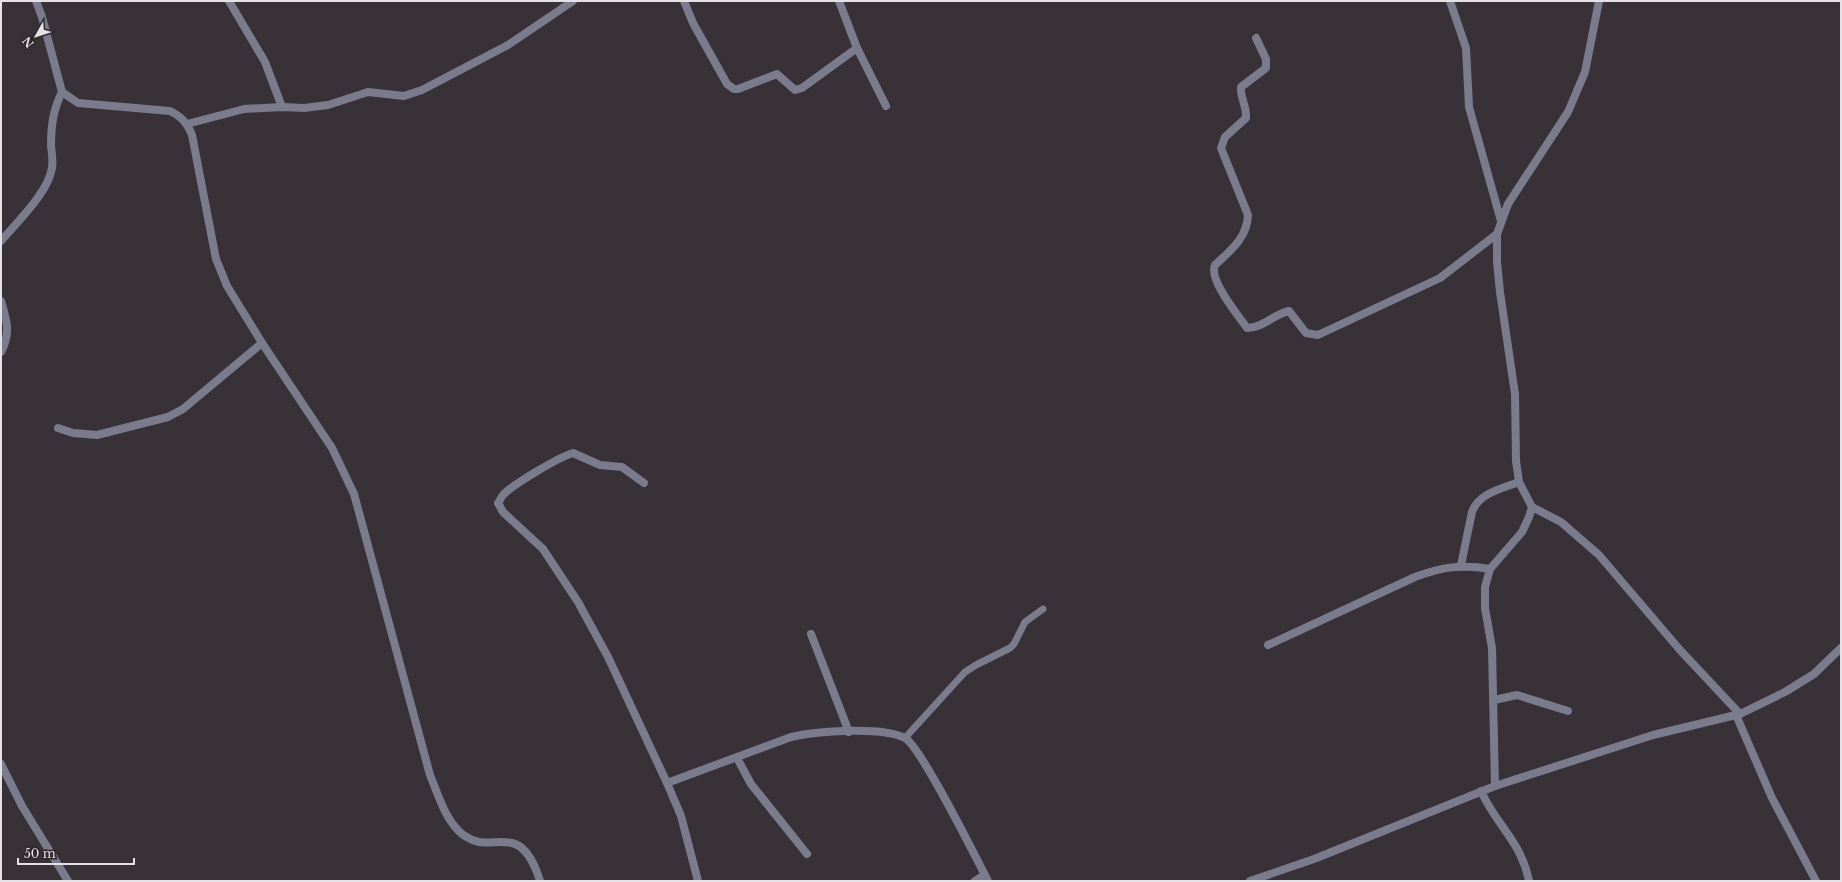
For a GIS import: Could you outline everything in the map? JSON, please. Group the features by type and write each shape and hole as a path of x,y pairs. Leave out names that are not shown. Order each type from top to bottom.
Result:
{"street":[{"path":"36,1 42,17 62,92 78,103 170,111 180,116 187,124 192,135 216,259 227,286 262,344 332,448 354,494 430,775 441,802 452,822 462,833 473,840 482,843 512,843 520,846 536,871 540,881"},
{"path":"229,1 265,62 282,107"},
{"path":"187,124 244,110 282,107 304,108 328,105 368,92 404,96 422,90 508,44 574,1"},
{"path":"684,1 693,23 727,84 734,89 738,89 777,74 795,90 802,88 856,48"},
{"path":"839,1 856,48 886,106"},
{"path":"1450,1 1466,48 1469,107 1501,221"},
{"path":"1605,1 1599,5 1585,72 1568,112 1508,204 1497,234 1497,262 1500,292 1515,394 1516,461 1519,482 1532,507 1561,522 1599,555 1738,715 1772,798 1816,881"},
{"path":"1256,38 1266,59 1266,68 1241,87 1240,94 1246,110 1246,118 1224,137 1222,148 1248,215 1248,226 1239,243 1215,265 1212,270 1215,280 1247,328 1255,328 1282,313 1289,311 1306,333 1318,334 1440,278 1497,234"},
{"path":"1,241 37,199 46,183 52,168 51,128 55,105 62,92"},
{"path":"1,301 8,330 7,341 1,352"},
{"path":"58,428 73,433 97,435 168,417 183,409 262,344"},
{"path":"644,483 622,467 600,465 572,453 563,456 512,489 502,496 498,504 503,512 543,549 578,602 608,657 668,783 681,816 698,881"},
{"path":"1461,565 1472,512 1475,505 1487,494 1519,482"},
{"path":"1495,786 1492,648 1485,608 1485,587 1490,569 1522,532 1532,507"},
{"path":"1268,645 1415,577 1434,570 1461,565 1490,569"},
{"path":"811,634 849,732"},
{"path":"1250,881 1314,859 1495,786 1653,735 1738,715 1785,692 1814,674 1841,648"},
{"path":"1494,700 1517,695 1568,711"},
{"path":"668,783 791,737 810,733 886,732 905,738 911,743 925,763 986,878 975,881"},
{"path":"737,758 751,784 807,854"},
{"path":"1,764 22,806 68,881"},
{"path":"1481,791 1488,806 1514,841 1522,856 1528,881"}],"lane":[{"path":"905,738 966,672 976,665 1010,648 1014,644 1025,622 1043,610"}]}
